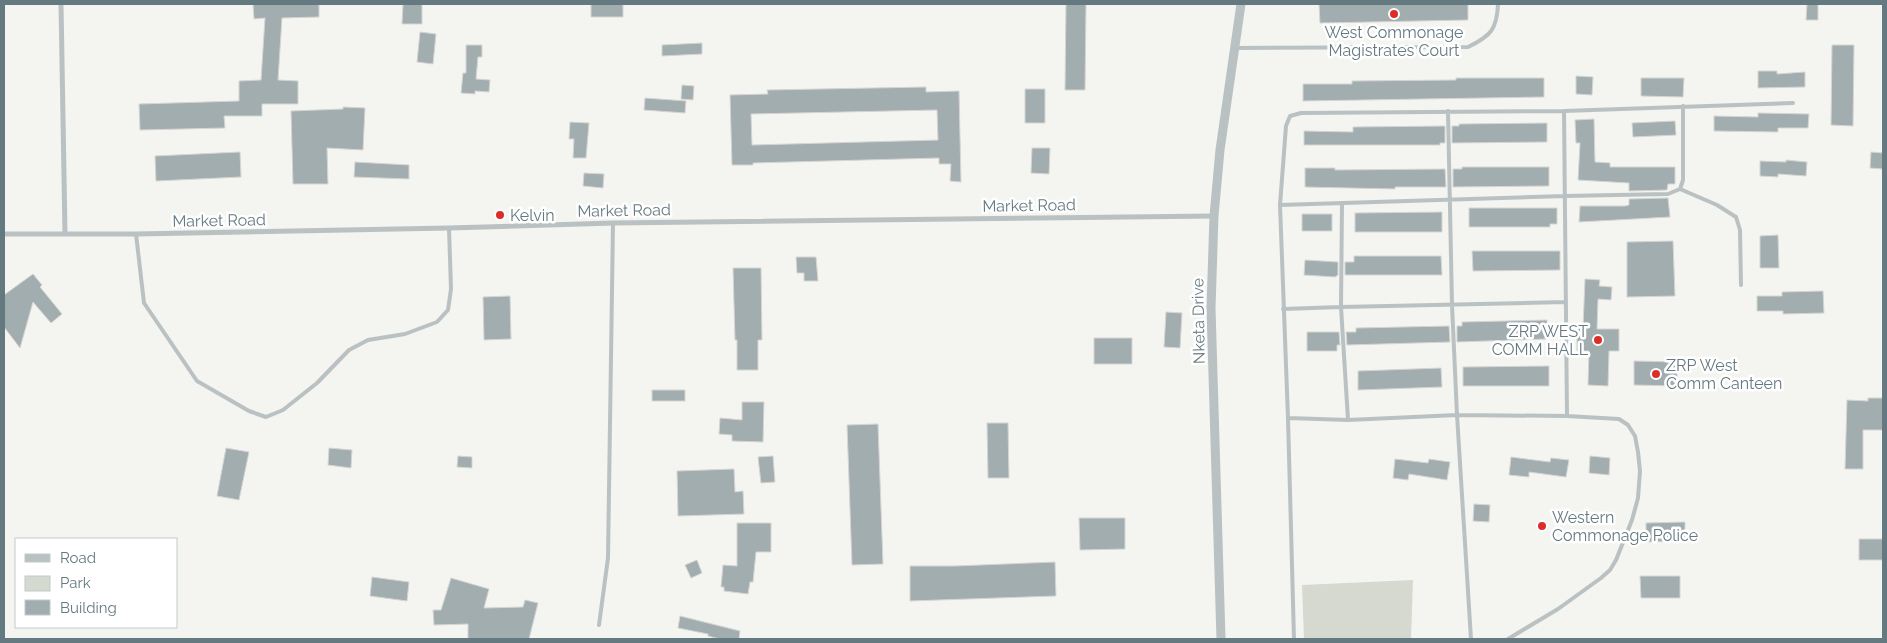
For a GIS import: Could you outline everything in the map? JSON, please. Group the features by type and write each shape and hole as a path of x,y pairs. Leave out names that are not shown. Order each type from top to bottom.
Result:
{"street":[{"path":"60,4 65,233"},
{"name":"Nketa Drive","path":"1221,639 1211,308 1214,216 1220,150 1241,4"},
{"name":"Market Road","path":"4,234 136,234 449,228 613,222 1214,216"}],"lane":[{"path":"1234,48 1468,47 1484,39 1497,22 1498,4"},
{"path":"1294,639 1280,205 1286,126 1290,116 1301,113 1564,111 1793,102"},
{"path":"1680,189 1683,180 1683,106"},
{"path":"1448,111 1452,305 1471,639"},
{"path":"1564,111 1567,416"},
{"path":"1280,205 1668,194 1680,189 1717,205 1736,217 1740,230 1741,285"},
{"path":"1342,203 1341,307 1348,420"},
{"path":"599,625 608,558 613,222"},
{"path":"136,234 144,303 197,381 249,411 266,417 283,410 310,388 349,350 368,340 404,334 436,322 448,310 451,289 449,228"},
{"path":"1283,309 1566,302"},
{"path":"1288,418 1348,420 1457,415 1567,416 1619,418 1628,425 1635,436 1638,452 1640,471 1638,498 1632,520 1616,560 1610,570 1558,609 1508,639"}],"green space":[{"path":"1413,580 1411,639 1304,639 1302,585"}],"building":[{"path":"253,4 319,4 319,17 282,18 278,80 298,81 298,104 262,104 262,116 224,116 225,128 140,130 139,104 239,101 239,81 261,80 265,18 254,19"},
{"path":"403,4 422,4 422,24 402,24"},
{"path":"591,4 623,4 623,17 591,17"},
{"path":"1066,4 1086,4 1085,90 1065,90"},
{"name":"West Commonage Magistrates Court","path":"1319,4 1468,4 1468,20 1320,23"},
{"path":"1807,4 1818,4 1818,20 1806,20"},
{"path":"420,32 436,34 433,64 417,62"},
{"path":"702,43 702,54 662,56 662,45"},
{"path":"466,45 482,45 482,57 478,57 476,79 490,80 489,92 461,93 463,73 466,73"},
{"path":"1832,45 1854,45 1853,126 1831,125"},
{"path":"1758,71 1777,71 1777,74 1805,72 1805,87 1758,88"},
{"path":"1576,76 1593,77 1592,95 1576,94"},
{"path":"1456,78 1544,78 1544,97 1303,101 1303,84 1352,84 1352,81 1456,80"},
{"path":"1641,78 1684,78 1683,97 1641,96"},
{"path":"682,85 694,86 693,100 681,99"},
{"path":"926,87 926,92 959,91 961,182 950,181 951,164 939,164 939,158 732,165 730,95 768,94 767,90","holes":["937,110 938,140 752,145 751,114"]},
{"path":"1025,89 1045,89 1045,123 1025,123"},
{"path":"645,98 686,101 685,113 644,110"},
{"path":"343,107 365,108 363,150 327,148 328,184 293,184 291,111 343,109"},
{"path":"1758,113 1809,114 1808,128 1778,128 1778,132 1714,131 1714,116 1758,117"},
{"path":"1594,119 1595,162 1610,163 1610,167 1675,167 1675,184 1668,184 1667,190 1629,191 1629,183 1578,180 1580,143 1576,143 1575,120"},
{"path":"1675,121 1676,135 1633,137 1632,123"},
{"path":"570,122 589,123 586,158 573,158 574,139 569,139"},
{"path":"1547,123 1547,142 1452,143 1452,126 1459,126 1459,124"},
{"path":"1445,126 1445,143 1440,143 1440,145 1304,145 1304,131 1353,132 1353,127"},
{"path":"1032,148 1050,148 1049,174 1031,173"},
{"path":"240,152 241,177 156,181 155,156"},
{"path":"1871,152 1883,153 1883,169 1870,168"},
{"path":"1786,160 1807,162 1806,176 1778,174 1778,177 1760,176 1760,161 1786,162"},
{"path":"355,162 409,165 409,179 354,177"},
{"path":"1462,167 1549,167 1549,186 1453,187 1453,169 1462,169"},
{"path":"1305,168 1335,168 1335,170 1445,169 1446,187 1395,187 1395,189 1305,187"},
{"path":"584,173 604,174 603,188 583,186"},
{"path":"1668,198 1670,217 1579,222 1580,206 1625,206 1629,205 1629,199"},
{"path":"1469,208 1557,208 1557,224 1550,224 1550,227 1469,227"},
{"path":"1442,212 1442,232 1355,232 1355,213"},
{"path":"1302,214 1332,214 1332,231 1302,231"},
{"path":"1778,235 1779,268 1760,268 1760,236"},
{"path":"1673,241 1675,296 1627,297 1627,242"},
{"path":"1472,251 1560,251 1560,270 1473,271"},
{"path":"1354,256 1441,256 1442,275 1345,275 1345,262 1354,262"},
{"path":"796,257 816,257 818,281 804,281 804,273 797,273"},
{"path":"1305,260 1338,262 1338,275 1335,277 1304,275"},
{"path":"733,268 761,268 762,340 758,340 758,370 737,370"},
{"path":"33,274 42,285 40,287 62,314 51,323 33,302 20,348 4,327 4,295"},
{"path":"1585,279 1600,280 1599,286 1612,287 1611,300 1598,299 1597,329 1619,329 1619,351 1609,351 1608,386 1588,385 1589,351 1577,351 1577,328 1583,328"},
{"path":"1823,291 1824,313 1783,314 1783,311 1757,311 1757,296 1782,296 1782,292"},
{"path":"510,296 511,339 484,340 483,297"},
{"path":"1166,312 1182,313 1180,348 1164,347"},
{"path":"1547,320 1547,339 1457,342 1457,326 1462,326 1462,322"},
{"path":"1449,326 1450,342 1347,345 1346,332 1356,332 1356,328"},
{"path":"1307,332 1339,332 1340,345 1337,345 1337,351 1307,351"},
{"path":"1094,338 1132,338 1132,364 1094,364"},
{"name":"ZRP West Comm Canteen","path":"1634,361 1677,362 1677,386 1634,385"},
{"path":"1549,366 1549,386 1463,386 1463,367"},
{"path":"1441,368 1442,387 1358,390 1358,371"},
{"path":"652,390 685,390 685,401 652,401"},
{"path":"1868,398 1883,398 1883,430 1863,430 1863,469 1845,469 1847,400 1868,401"},
{"path":"742,402 764,402 763,442 732,441 732,435 719,434 720,418 742,420"},
{"path":"987,423 1008,423 1009,478 988,478"},
{"path":"878,424 883,564 852,565 847,425"},
{"path":"226,448 249,452 239,500 217,496"},
{"path":"329,448 352,450 351,468 328,465"},
{"path":"458,456 472,457 472,468 457,467"},
{"path":"773,456 775,482 761,483 758,457"},
{"path":"1590,456 1610,458 1609,475 1589,473"},
{"path":"1511,457 1550,462 1551,458 1569,460 1566,477 1529,472 1529,477 1509,475"},
{"path":"1395,459 1428,463 1429,459 1450,462 1447,480 1409,474 1408,480 1393,478"},
{"path":"734,469 735,492 743,491 744,514 678,516 677,471"},
{"path":"1474,504 1490,505 1489,522 1473,521"},
{"path":"1079,518 1125,518 1125,549 1080,550"},
{"path":"1685,522 1685,541 1646,542 1646,523"},
{"path":"737,523 771,523 771,552 756,552 753,582 750,582 748,594 724,591 724,587 721,587 723,565 737,566"},
{"path":"1859,539 1883,539 1883,560 1859,560"},
{"path":"697,560 702,573 691,578 685,565"},
{"path":"1055,562 1056,596 910,601 910,566"},
{"path":"1640,576 1680,576 1680,598 1641,598"},
{"path":"372,577 409,582 407,601 370,596"},
{"path":"451,578 489,589 484,608 523,607 525,600 538,603 529,639 468,639 468,624 434,625 433,610 441,610"},
{"path":"680,616 740,631 739,639 720,639 708,636 708,634 678,628"}],"place":[{"name":"West Commonage Magistrates Court","path":"1394,14"},
{"name":"Kelvin","path":"500,215"},
{"name":"ZRP WEST COMM HALL","path":"1598,340"},
{"name":"ZRP West Comm Canteen","path":"1656,374"},
{"name":"Western Commonage Police","path":"1542,526"}]}
